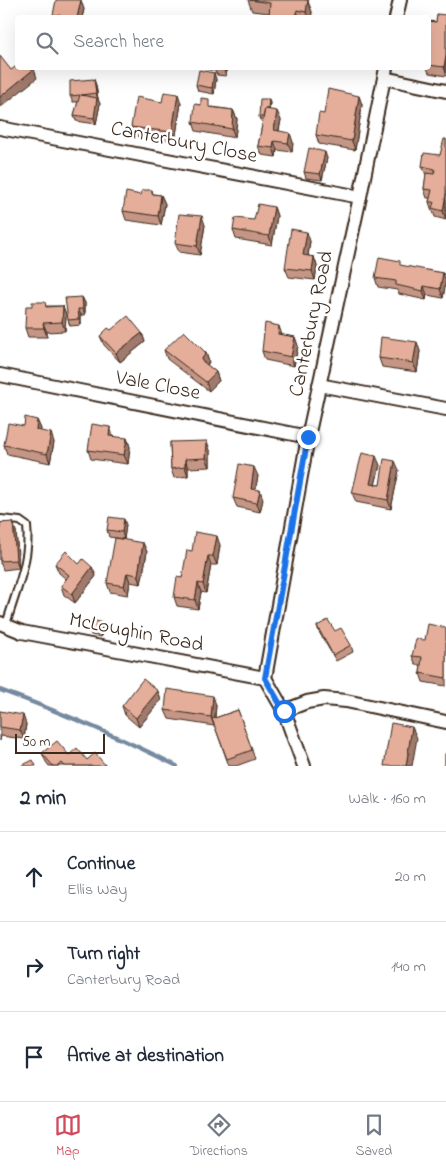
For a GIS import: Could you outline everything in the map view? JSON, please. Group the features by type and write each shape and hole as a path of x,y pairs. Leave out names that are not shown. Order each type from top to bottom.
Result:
{"street":[{"path":"397,15 400,0"},
{"path":"385,73 446,91"},
{"name":"Canterbury Road","path":"265,678 308,437 385,73"},
{"name":"Canterbury Close","path":"0,128 360,196"},
{"name":"Vale Close","path":"0,375 308,437"},
{"path":"319,385 446,409"},
{"name":"McLoughin Road","path":"3,624 22,632 265,678"},
{"path":"265,678 284,711 304,766"},
{"path":"284,711 307,702 324,699 346,700 446,722"}],"lane":[{"path":"1,519 20,521 27,526 28,542 27,556 3,624"}],"building":[{"path":"56,0 81,0 78,15 53,15"},
{"path":"250,0 308,0 306,12 297,10 296,15 269,15 270,3"},
{"path":"437,14 446,15 446,56 444,67 431,65 431,21 436,22"},
{"path":"0,56 11,70 15,67 15,70 33,70 0,97"},
{"path":"199,70 214,73 212,88 196,85"},
{"path":"94,79 96,93 81,95 97,98 94,118 74,115 80,95 70,96 70,81"},
{"path":"328,89 359,96 352,141 316,135 319,113 324,114"},
{"path":"164,92 178,94 172,132 131,127 136,97 162,102"},
{"path":"201,98 209,99 209,107 233,110 232,129 193,122 195,104 201,105"},
{"path":"260,99 269,99 268,109 265,109 263,117 259,117"},
{"path":"265,109 277,111 274,130 290,133 288,143 274,141 273,148 258,146"},
{"path":"444,139 446,139 446,194 443,211 432,208 434,202 429,202 432,190 424,189 426,173 434,174 435,169 422,166 424,153 440,155"},
{"path":"309,148 325,152 320,174 304,172"},
{"path":"142,190 152,190 152,194 161,195 158,216 123,211 126,192 141,195"},
{"path":"258,204 274,207 269,236 233,230 235,218 254,220"},
{"path":"179,214 202,216 197,246 175,243"},
{"path":"291,229 307,232 303,255 314,257 312,271 285,268"},
{"path":"379,257 400,261 400,265 443,273 440,289 424,286 423,291 396,285 396,281 375,278"},
{"path":"82,297 83,309 78,309 79,319 68,320 65,298"},
{"path":"32,302 45,302 46,307 63,306 62,322 43,323 44,328 25,328 26,306 32,306"},
{"path":"128,316 142,333 116,353 100,336 108,328 111,330"},
{"path":"265,323 279,326 278,334 295,337 291,357 262,351"},
{"path":"184,331 206,353 201,360 216,372 206,382 164,350"},
{"path":"381,337 417,342 413,363 379,358"},
{"path":"25,417 37,420 36,430 51,433 47,454 4,445 8,423 24,426"},
{"path":"92,424 110,427 109,436 127,438 124,455 88,450"},
{"path":"207,441 206,458 185,459 185,467 171,469 170,442"},
{"path":"362,453 376,456 370,484 380,485 384,459 395,461 388,500 352,493"},
{"path":"239,464 254,467 251,489 260,490 257,503 233,498"},
{"path":"109,517 124,519 122,532 107,530"},
{"path":"13,522 16,560 0,561 0,523"},
{"path":"195,532 217,536 213,556 208,556 203,584 198,583 195,600 174,597 177,577 182,578 187,550 192,551"},
{"path":"115,538 143,543 138,575 127,573 124,586 107,583"},
{"path":"66,551 79,564 83,559 92,567 72,594 61,586 69,575 55,564"},
{"path":"93,620 102,623 100,634 90,632"},
{"path":"328,620 335,631 341,628 351,645 333,655 317,626"},
{"path":"428,624 446,628 446,678 420,673 422,657 412,656 416,639 425,640"},
{"path":"143,679 158,691 136,718 122,706"},
{"path":"167,689 213,696 211,717 165,710"},
{"path":"238,710 252,750 227,759 212,719"},
{"path":"0,711 23,715 20,730 0,727"},
{"path":"391,723 412,727 406,766 384,766"},
{"path":"57,741 69,755 77,748 87,760 95,753 106,766 65,766 62,763 58,766 53,766 42,753"},
{"path":"33,760 36,766 21,766"}],"waterway":[{"path":"0,690 90,725 177,766"}],"route":[{"path":"284,711 265,678 308,437"}]}
